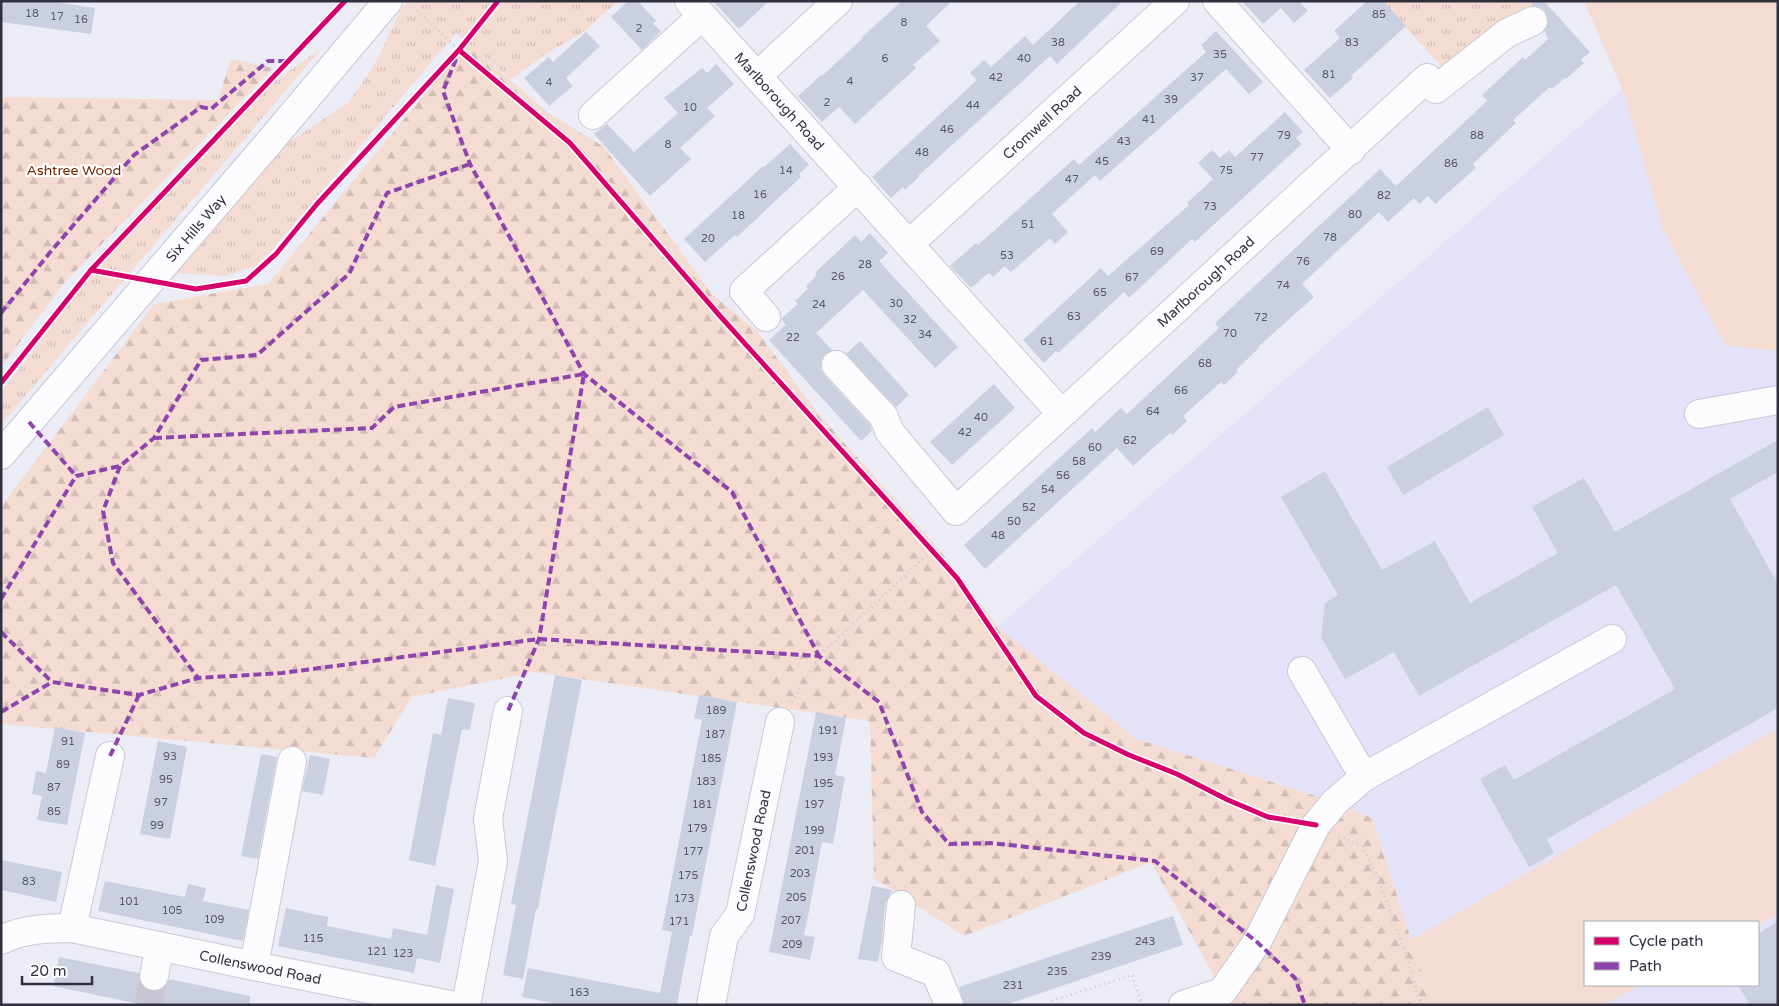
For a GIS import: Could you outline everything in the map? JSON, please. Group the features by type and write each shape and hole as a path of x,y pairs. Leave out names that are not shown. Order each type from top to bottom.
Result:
{"street":[{"name":"Six Hills Way","path":"1,455 388,1"},
{"path":"757,76 838,1"},
{"name":"Cromwell Road","path":"909,244 1175,1"},
{"path":"1217,1 1351,150"},
{"name":"Marlborough Road","path":"592,115 695,8 1062,414"},
{"name":"Marlborough Road","path":"836,365 884,417 889,431 956,511 1351,150 1430,82 1507,33 1533,21"},
{"path":"766,317 744,291 858,187"},
{"path":"1699,414 1778,400"},
{"path":"1183,1005 1222,992 1257,942 1316,826 1335,802 1364,777 1612,639"},
{"path":"1302,670 1364,777"},
{"path":"466,1005 493,860 488,819 508,711"},
{"name":"Collenswood Road","path":"711,1005 724,936 740,914 780,722"},
{"path":"72,928 110,756"},
{"path":"254,966 292,761"},
{"path":"901,905 896,957 936,973 949,1005"},
{"name":"Collenswood Road","path":"1,940 42,928 72,928 254,966 338,994 450,1005"},
{"path":"154,976 160,946"}],"path":[{"path":"407,1 466,56"},
{"path":"452,57 465,43"},
{"path":"925,543 938,557"},
{"path":"780,722 819,656 937,545"},
{"path":"1316,826 1362,846 1378,878 1407,958 1418,997 1423,1005"},
{"path":"1052,1005 1051,1001 1132,975 1142,1005"}],"shaded area":[{"path":"1584,1 1778,1 1778,1005 1432,1005 1372,818 1335,802 1136,739 997,627 1622,90"}],"green space":[{"path":"408,1 618,1 585,31 546,54 511,79 456,33 272,250 254,267 225,276 173,273 286,144 348,103 375,64 401,10"},
{"path":"1382,1 1557,1 1507,21 1442,67"},
{"path":"1584,1 1778,1 1778,351 1725,345 1663,230 1623,90"},
{"path":"465,40 547,112 604,147 712,294 757,331 816,411 939,549 998,627 1136,739 1335,802 1372,818 1432,1005 1230,1005 1151,862 964,936 874,878 870,721 534,672 412,697 374,758 1,724 1,507 154,304 268,284 447,67"},
{"path":"322,48 1,425 1,393 125,227 252,97"},
{"name":"Ashtree Wood","path":"231,59 273,68 65,282 1,367 1,97 218,100"},
{"path":"1778,728 1778,918 1774,916 1759,924 1759,921 1584,921 1584,986 1639,986 1602,1005 1432,1005 1411,940"}],"building":[{"path":"1,1 48,1 95,8 91,34 1,22"},
{"path":"628,1 638,1 656,21 653,24 661,31 642,50 611,17"},
{"path":"713,1 769,1 739,29"},
{"path":"902,1 952,1 926,26 940,41 913,65 916,68 855,124 839,107 822,122 798,96"},
{"path":"1080,1 1123,1 1057,64 1050,56 905,190 903,187 891,198 872,177 977,80 970,73 984,60 991,67 1025,36 1033,45"},
{"path":"1242,1 1299,1 1308,11 1294,23 1281,8 1263,24"},
{"path":"1367,1 1383,1 1406,26 1351,76 1353,78 1330,98 1304,70 1340,38 1334,31"},
{"path":"1531,1 1544,1 1590,52 1581,60 1584,63 1552,89 1550,87 1513,120 1516,123 1473,164 1476,168 1435,204 1428,196 1419,204 1414,198 1388,222 1379,212 1302,284 1314,297 1258,347 1236,370 1238,372 1224,385 1221,382 1183,416 1187,421 1172,435 1170,433 1133,466 1117,448 985,569 964,545 1092,428 1095,432 1121,408 1127,414 1219,328 1215,323 1380,169 1396,186 1487,101 1482,95 1523,57 1525,60 1548,39 1545,31 1548,23 1547,15 1542,8 1533,6"},
{"path":"1216,31 1263,82 1249,94 1226,69 1100,181 1095,175 1052,214 1068,232 1055,244 1050,238 1011,272 1005,266 993,277 989,273 971,288 950,266 976,243 978,245 1074,159 1079,165 1206,52 1201,45"},
{"path":"586,32 600,46 566,78 573,86 549,106 524,78 549,57 553,62"},
{"path":"716,64 734,84 707,108 715,116 680,148 691,159 650,196 594,134 607,124 634,152 678,113 664,98 702,68 707,73"},
{"path":"1285,112 1303,132 1296,138 1302,144 1195,242 1192,239 1129,298 1124,292 1058,353 1056,351 1044,363 1023,340 1101,268 1108,276 1189,205 1187,203 1213,179 1198,163 1212,150 1220,158 1229,150 1235,157"},
{"path":"790,144 809,165 799,174 801,177 737,237 735,235 705,262 684,239 763,166"},
{"path":"870,233 888,253 879,261 958,347 935,368 863,290 816,333 832,350 825,354 821,361 821,369 824,375 870,425 872,431 861,441 769,340 786,325 781,319 798,304 795,301 808,289 806,286 817,275 815,273 855,235 861,242"},
{"path":"860,341 909,395 896,407 846,354"},
{"path":"994,384 1015,408 952,465 930,442"},
{"path":"1488,407 1504,435 1403,495 1387,467"},
{"path":"1778,440 1778,472 1730,499 1778,584 1778,708 1547,839 1554,853 1529,867 1480,779 1505,765 1514,780 1675,689 1616,585 1419,696 1394,652 1345,679 1321,637 1325,603 1338,595 1281,497 1325,471 1382,570 1435,541 1470,603 1558,553 1532,507 1584,478 1615,532"},
{"path":"555,675 582,680 523,979 503,975 516,905 511,904"},
{"path":"699,695 737,702 677,1004 563,1005 522,997 528,968 660,993 672,932 662,930 702,720 694,718"},
{"path":"448,698 475,703 470,730 462,729 435,866 409,860 433,733 441,735"},
{"path":"816,712 846,718 835,775 845,777 833,844 822,842 804,935 815,937 810,960 769,952"},
{"path":"55,727 85,733 67,825 37,820 42,796 32,794 36,771 46,773"},
{"path":"158,741 187,747 170,839 140,834"},
{"path":"261,754 277,757 258,859 241,856"},
{"path":"310,755 330,759 323,795 302,791"},
{"path":"1,860 62,872 56,902 1,890"},
{"path":"105,881 185,897 188,884 206,888 203,901 249,910 243,941 98,911"},
{"path":"436,885 454,889 440,963 417,958 414,973 278,946 286,908 328,917 327,926 391,939 393,928 427,935"},
{"path":"872,886 892,890 885,904 878,962 858,959"},
{"path":"1173,916 1183,945 1005,1005 964,1005 959,987"},
{"path":"1778,921 1778,1005 1750,1005 1739,986 1759,986 1759,933"},
{"path":"59,957 139,973 139,981 144,988 150,991 159,991 166,986 169,979 250,996 250,1005 144,1005 53,986"}],"tunnel":[{"path":"148,1005 154,976"}],"marked path":[{"path":"456,59 443,91 470,164 584,374 732,492 819,656"},
{"path":"1,313 52,250 134,155 201,107 211,109 268,61 289,61"},
{"path":"1,599 76,476 120,466 154,438 201,360 257,355 349,274 387,193 470,164"},
{"path":"154,438 372,428 394,407 584,374 539,639 508,711"},
{"path":"29,422 76,476"},
{"path":"120,466 103,511 113,563 198,678"},
{"path":"1,632 52,682"},
{"path":"1,712 52,682 139,695 198,678 282,673 539,639 819,656 879,702 922,812 949,844 991,843 1155,861 1257,942 1295,978 1305,1005"},
{"path":"110,756 139,695"}],"cycle path":[{"path":"1,383 91,270 345,1"},
{"path":"91,270 196,289 246,281 276,254 317,204 459,50 498,1"},
{"path":"459,50 570,143 720,316 957,578 1036,696 1084,733 1129,755 1177,774 1228,800 1268,817 1316,825"}]}
